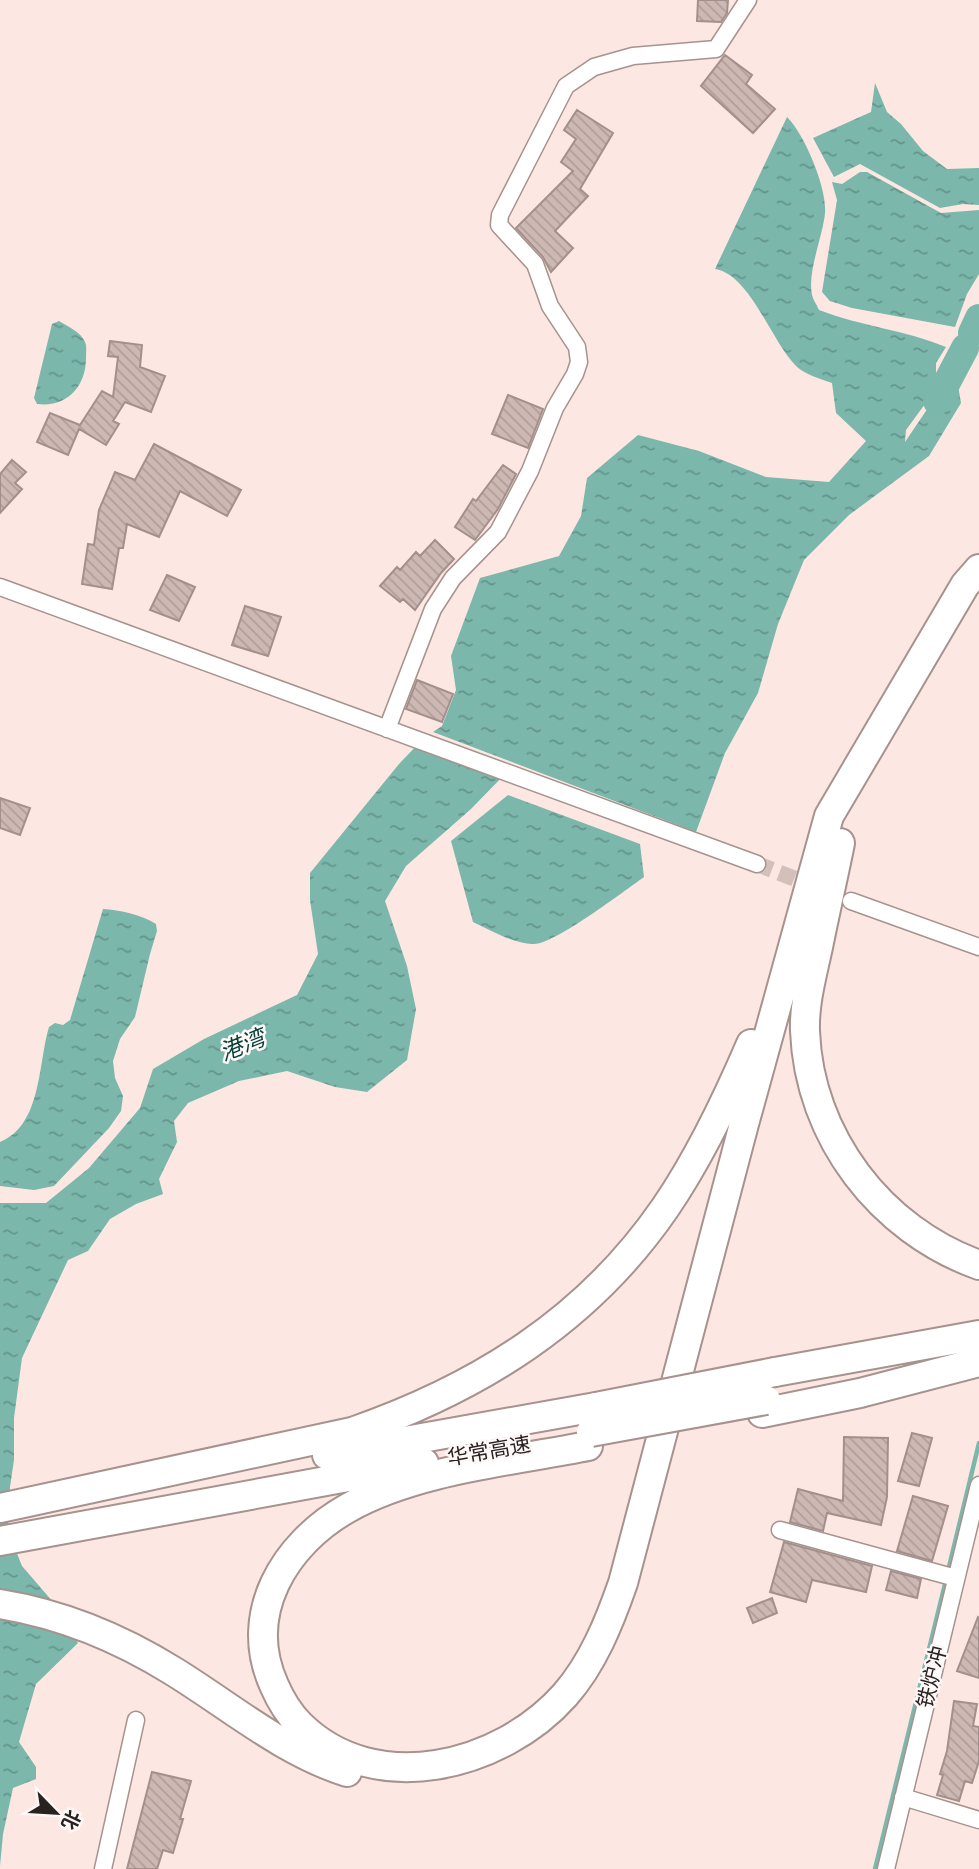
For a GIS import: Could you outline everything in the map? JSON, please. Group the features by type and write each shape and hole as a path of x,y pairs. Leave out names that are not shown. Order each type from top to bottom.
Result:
{"highway":[{"path":"0,1508 352,1432 399,1416 492,1370 539,1338 582,1303 625,1259 665,1208 700,1151 733,1086 837,821 965,584 979,569"},
{"path":"979,588 837,821 744,1124 623,1583 609,1623 589,1662 566,1695 540,1720 511,1739 482,1755 415,1768 384,1766 351,1756 323,1742 299,1724 281,1700 266,1667 263,1631 267,1601 298,1546 322,1524 348,1507 380,1493 592,1428 764,1407 860,1393 979,1361"},
{"path":"837,821 807,995 805,1031 810,1070 822,1114 840,1150 863,1184 893,1216 924,1239 979,1265"},
{"path":"0,1604 32,1609 89,1628 134,1648 307,1757 345,1772 384,1780 424,1781 465,1773 503,1759 543,1734 572,1706 596,1675 618,1636 634,1590 803,959 837,821"},
{"name":"华常高速","path":"0,1541 592,1428 775,1372 979,1335"},
{"name":"华常高速","path":"0,1514 592,1428"}],"street":[{"path":"387,729 433,609 453,578 498,532 530,471 555,408 579,362 577,347 550,306 535,264 499,225 500,215 566,86 594,67 633,56 716,49 748,0"},
{"path":"1,591 757,864"},
{"path":"851,901 979,947"},
{"name":"铁炉冲","path":"886,1869 979,1485"},
{"path":"780,1530 956,1578"},
{"path":"103,1869 136,1720"},
{"path":"903,1797 979,1820"}],"water":[{"path":"875,83 887,112 901,124 923,151 947,169 979,168 979,205 963,204 940,208 860,164 834,177 813,138 871,112"},
{"path":"787,117 801,136 814,162 825,202 824,222 813,265 811,286 819,310 946,347 936,363 933,393 906,430 905,442 955,368 961,403 929,456 849,515 804,560 778,624 758,693 725,753 696,832 433,732 442,726 456,690 451,656 480,578 559,556 581,516 587,478 638,435 699,451 766,477 829,482 866,441 836,413 832,383 809,375 797,367 787,356 750,296 728,274 715,269"},
{"path":"860,172 867,172 941,213 979,210 979,274 967,294 955,327 852,308 830,301 822,292 837,200 832,182 842,184"},
{"path":"59,321 83,338 86,344 85,368 78,386 65,399 57,403 37,404 34,398 52,324"},
{"name":"港湾","path":"419,743 505,774 471,809 406,866 385,901 407,966 416,1009 407,1060 367,1092 335,1087 287,1071 239,1081 188,1103 174,1121 177,1142 159,1179 163,1194 136,1204 110,1219 88,1251 68,1260 22,1358 14,1418 14,1460 8,1531 22,1566 53,1602 78,1643 36,1684 19,1742 36,1767 36,1779 13,1788 3,1834 0,1866 0,1203 46,1203 89,1168 140,1108 153,1069 204,1039 297,995 318,954 310,900 310,873"},
{"path":"508,795 640,844 644,877 589,916 544,942 519,942 473,922 451,841"},
{"path":"103,909 144,918 156,924 157,931 135,1017 120,1039 113,1061 115,1078 123,1096 121,1111 109,1128 54,1186 34,1190 0,1186 0,1142 14,1134 31,1108 49,1027 55,1023 63,1025 70,1020"}],"building":[{"path":"698,0 728,0 727,13 721,22 697,21"},
{"path":"725,55 752,75 746,84 775,109 753,133 701,86"},
{"path":"577,110 613,133 580,189 588,196 555,231 573,248 551,272 543,257 516,228 573,171 561,162 576,139 564,130"},
{"path":"110,341 142,345 140,367 165,376 151,412 125,402 113,421 119,424 106,445 79,429 68,455 37,442 50,413 80,425 102,391 113,397 118,357 108,356"},
{"path":"508,395 543,409 528,448 492,434"},
{"path":"154,444 241,490 227,516 180,491 159,537 127,524 123,548 119,548 112,589 82,584 88,544 94,545 99,510 115,472 135,480"},
{"path":"12,460 26,472 15,483 22,489 0,513 0,474"},
{"path":"503,465 516,474 498,509 475,540 455,527 473,499 476,501"},
{"path":"435,540 454,559 415,610 403,599 400,602 380,586 397,567 400,570 416,552 420,556"},
{"path":"167,575 195,587 179,621 150,610"},
{"path":"245,606 281,617 268,656 232,645"},
{"path":"417,680 453,694 442,722 406,709"},
{"path":"0,798 30,808 20,835 0,828"},
{"path":"912,1433 932,1438 919,1486 898,1481"},
{"path":"844,1437 888,1438 887,1497 881,1525 827,1513 823,1531 790,1522 798,1489 843,1501"},
{"path":"913,1496 948,1506 932,1561 897,1551"},
{"path":"784,1542 872,1566 866,1592 812,1580 806,1602 770,1592"},
{"path":"891,1571 921,1579 917,1598 886,1590"},
{"path":"772,1598 777,1613 753,1623 747,1608"},
{"path":"979,1618 979,1678 957,1671"},
{"path":"954,1701 977,1704 973,1726 979,1727 979,1761 972,1783 965,1781 959,1801 937,1795 943,1775 940,1774 947,1751"},
{"path":"152,1772 191,1781 180,1819 183,1819 173,1853 163,1850 157,1869 127,1869"}],"waterway":[{"path":"972,333 979,318"},
{"path":"937,401 965,348"},
{"path":"948,1571 979,1443"},
{"path":"875,1869 946,1580"}],"tunnel":[{"path":"757,864 816,887"}]}
